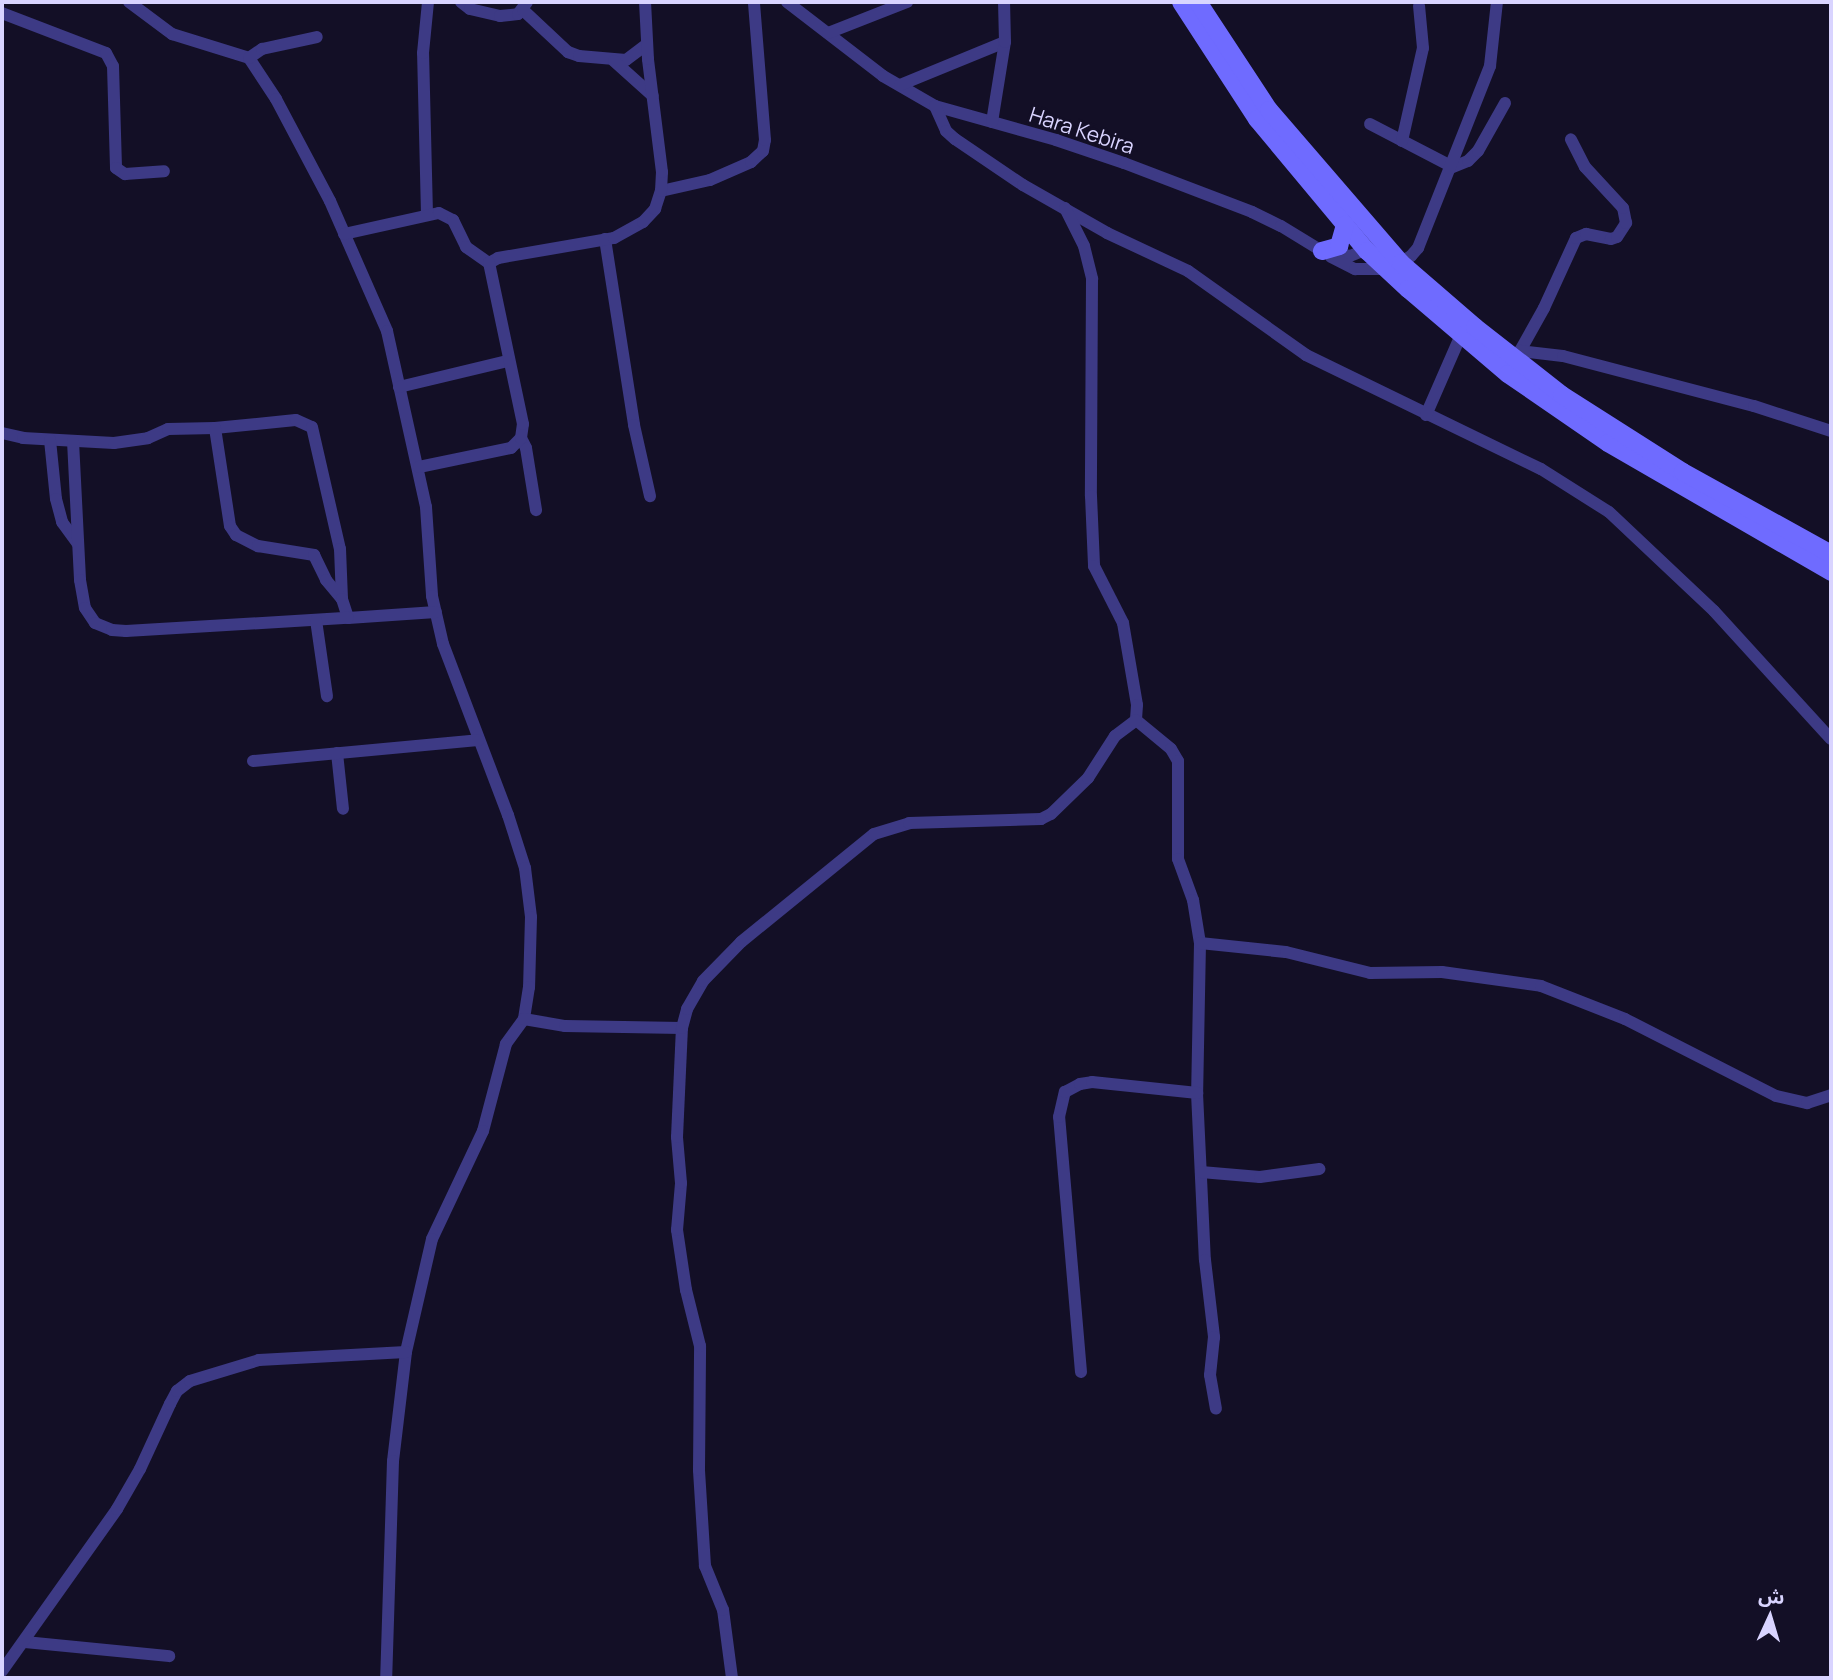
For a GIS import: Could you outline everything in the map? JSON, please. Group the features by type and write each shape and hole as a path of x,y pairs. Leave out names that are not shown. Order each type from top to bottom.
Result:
{"main road":[{"path":"1181,2 1345,225 1373,245"},
{"path":"1198,2 1263,115 1373,245 1461,335 1514,361"},
{"path":"1322,251 1339,246 1345,225"},
{"path":"1394,266 1514,361 1608,443 1778,534 1831,572"},
{"path":"1778,534 1831,554"}],"street":[{"path":"2,6 7,2"},
{"path":"129,2 172,34 249,58 313,165 387,331 419,467 426,508 429,573 443,643 508,815 525,868 531,917 530,987 524,1019 506,1044 483,1131 432,1239 406,1352 393,1461 386,1678"},
{"path":"427,214 423,53 428,2"},
{"path":"461,2 470,9 500,16 525,6 568,52 613,61 634,57 648,44"},
{"path":"489,263 498,258 614,238 643,222 655,209 661,191 645,2"},
{"path":"661,191 710,180 751,162 763,151 765,140 754,2"},
{"name":"Hara Kebira","path":"787,2 900,85 935,106 1088,150 1232,204 1281,226 1322,251 1339,256 1373,245"},
{"path":"828,33 907,2"},
{"path":"992,122 1005,42 1004,2"},
{"path":"1322,251 1355,270 1394,266 1418,248 1490,66 1497,2"},
{"path":"1402,141 1423,48 1424,28 1419,6"},
{"path":"2,13 106,54 113,66 116,168 125,174 164,170"},
{"path":"249,58 262,48 317,37"},
{"path":"900,85 1005,42"},
{"path":"613,61 653,96"},
{"path":"1452,167 1468,160 1478,150 1505,103"},
{"path":"935,106 946,131 966,149 1107,233 1188,271 1306,355 1541,470 1609,512 1714,611 1784,684 1831,739"},
{"path":"1370,124 1452,167"},
{"path":"1514,361 1544,308 1576,238 1586,234 1611,239 1617,237 1626,222 1623,208 1585,167 1572,139"},
{"path":"732,1678 723,1610 705,1566 699,1469 700,1346 685,1290 677,1230 681,1184 677,1137 682,1028 692,998 712,971 772,914 857,845 884,828 909,823 1041,819 1051,814 1088,778 1115,736 1136,720 1137,705 1123,623 1099,580 1093,558 1092,279 1084,246 1065,208"},
{"path":"344,234 427,214 448,215 466,247 489,263 523,424 521,438 526,448 536,510"},
{"path":"605,239 634,425 650,496"},
{"path":"1426,415 1461,335"},
{"path":"1514,361 1563,356 1754,406 1831,431"},
{"path":"399,387 508,361"},
{"path":"2,433 23,439 114,443 148,438 168,429 215,428 296,420 313,428 341,559 342,599 348,618"},
{"path":"215,428 230,526 236,536 258,545 314,555 326,580 342,599"},
{"path":"419,467 511,448 521,438"},
{"path":"50,440 56,499 62,522 79,545"},
{"path":"74,441 85,608 90,618 103,627 160,630 436,612"},
{"path":"316,620 327,696"},
{"path":"1136,720 1171,748 1178,761 1178,859 1192,893 1200,943 1197,1093 1214,1337 1210,1375 1216,1408"},
{"path":"253,761 478,740"},
{"path":"337,753 343,809"},
{"path":"1200,943 1286,952 1370,973 1430,971 1541,986 1625,1018 1776,1096 1807,1103 1831,1096"},
{"path":"524,1019 565,1026 682,1028"},
{"path":"1081,1372 1059,1117 1065,1092 1080,1084 1092,1082 1197,1093"},
{"path":"1201,1172 1260,1177 1320,1169"},
{"path":"2,1671 117,1509 141,1469 177,1391 190,1381 260,1360 406,1352"},
{"path":"25,1642 169,1656"}]}
